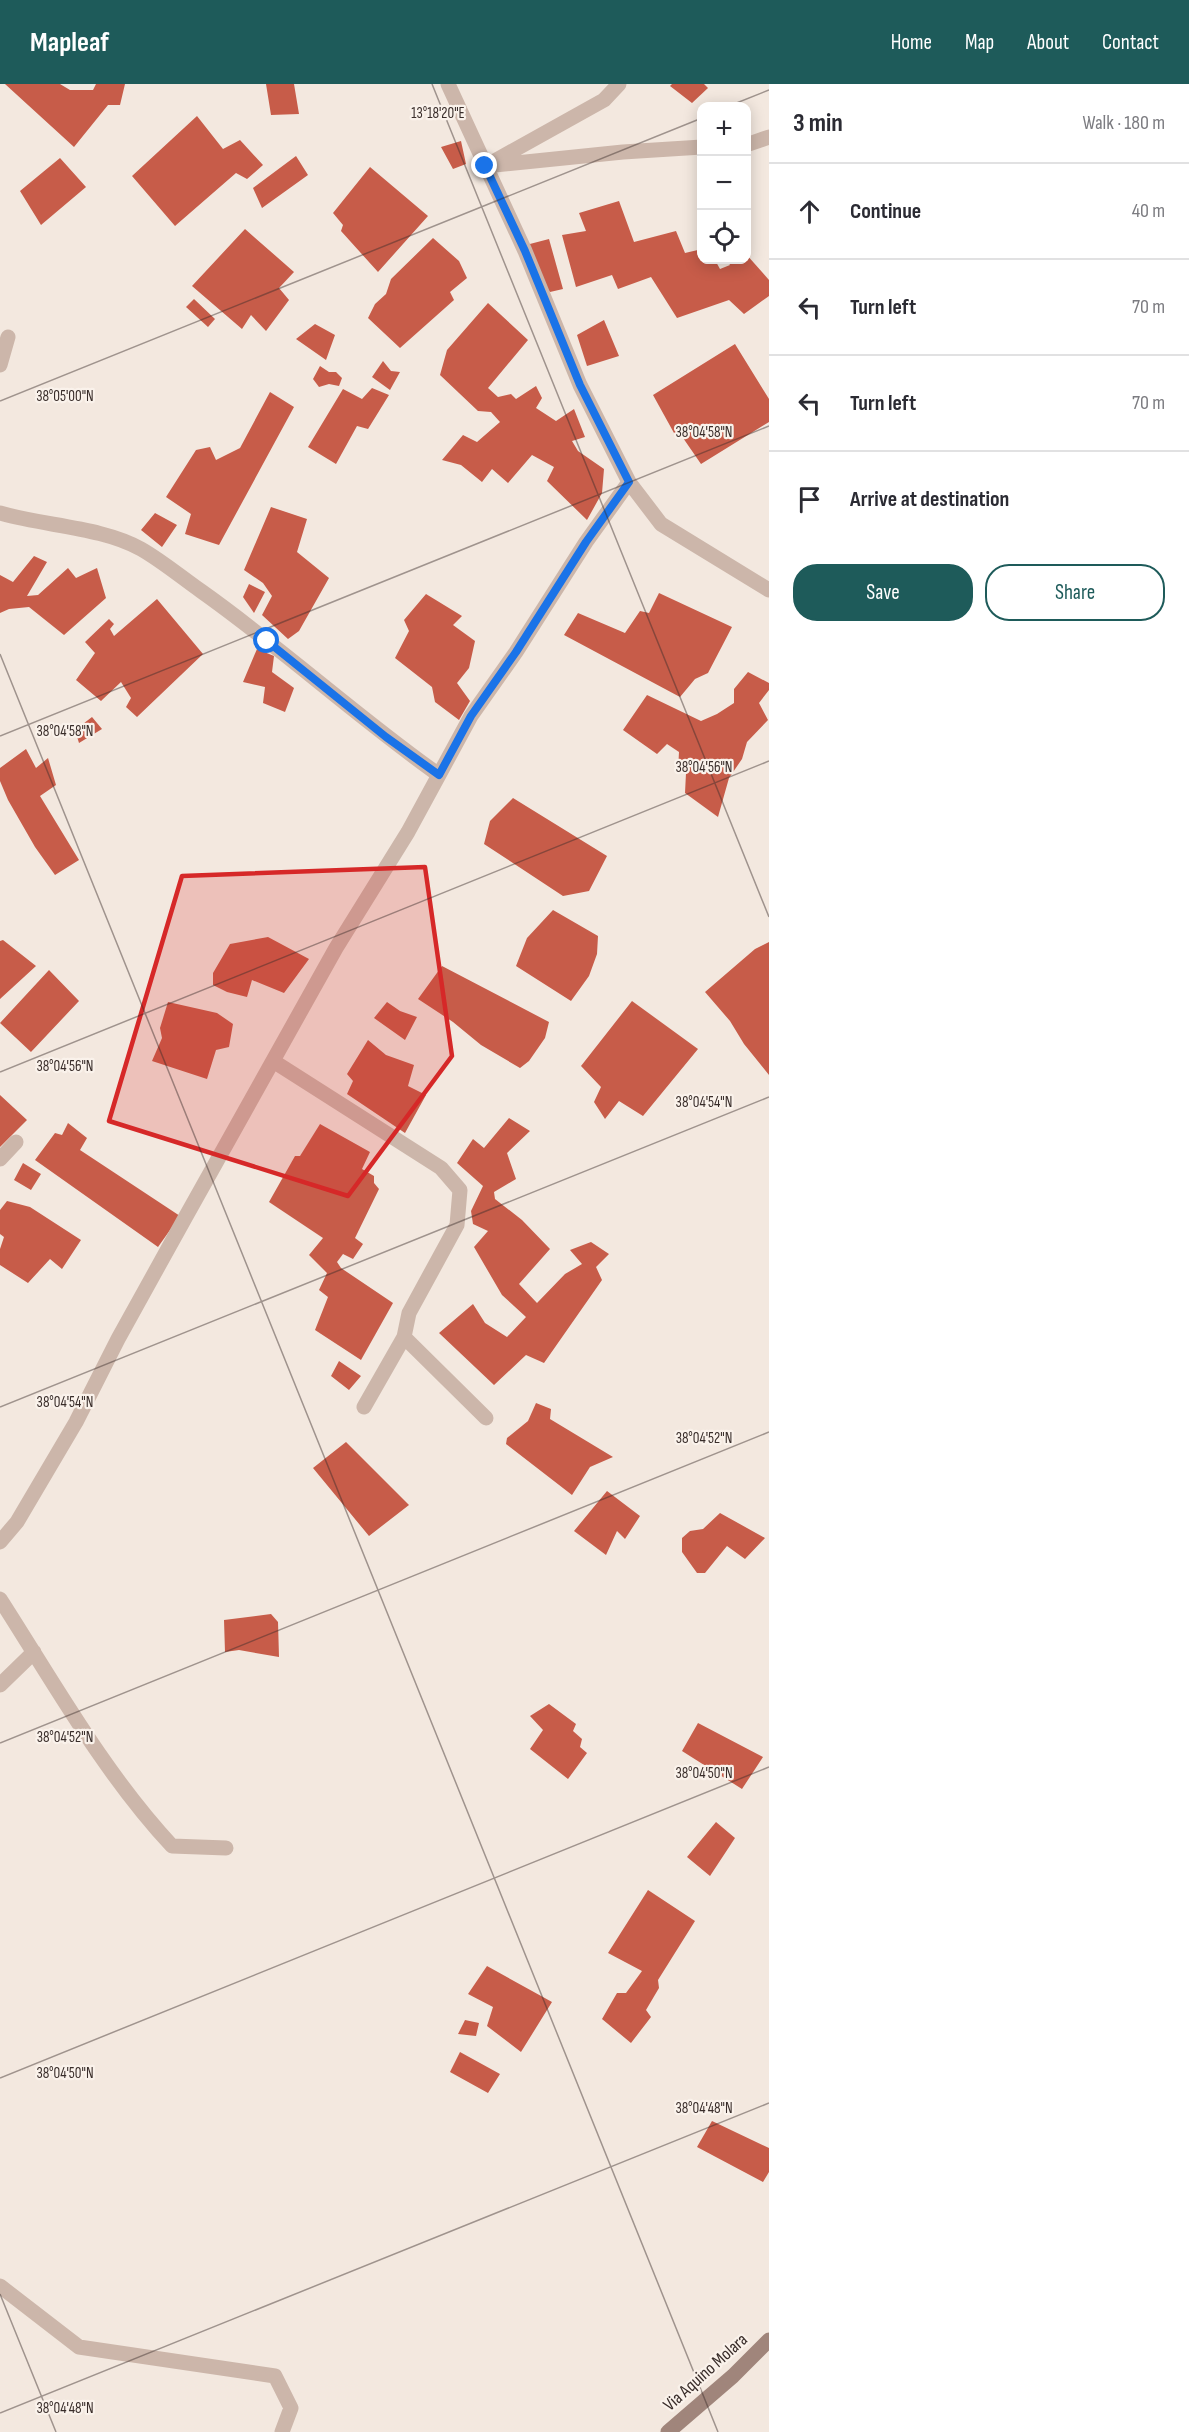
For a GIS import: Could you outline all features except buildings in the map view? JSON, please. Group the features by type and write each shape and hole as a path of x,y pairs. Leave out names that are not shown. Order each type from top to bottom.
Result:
{"street":[{"path":"448,84 525,251 580,385 629,482 661,524 769,590"},
{"path":"485,166 604,100 619,84"},
{"path":"751,144 769,137"},
{"path":"485,166 623,152 697,147"},
{"path":"0,365 8,337"},
{"path":"0,1542 17,1522 76,1422 118,1339 336,948 408,832 471,716 516,652 586,542 629,482"},
{"path":"0,513 24,520 96,533 140,548 236,616 386,737 439,775"},
{"path":"273,1061 441,1168 460,1190 457,1225 409,1314 404,1337 364,1407"},
{"path":"0,1159 16,1142"},
{"path":"404,1337 486,1418"},
{"path":"0,1599 118,1780 145,1817 172,1846 225,1848"},
{"path":"0,1685 34,1652"},
{"path":"0,2286 79,2347 275,2376 291,2408 282,2432"},
{"name":"Via Aquino Molara","path":"668,2432 769,2340"}],"highlighted area":[{"path":"425,867 452,1056 348,1196 109,1121 182,876"}],"route":[{"path":"267,641 386,737 439,775 471,716 516,652 586,542 629,482 580,385 525,251 485,166"}]}
